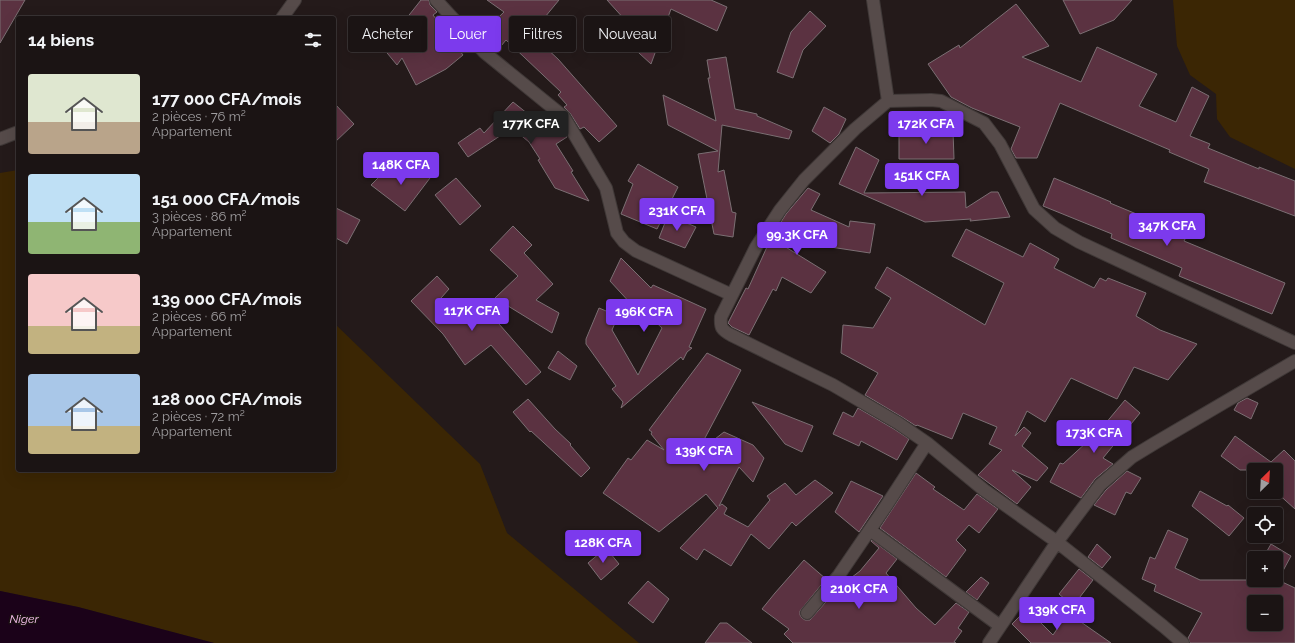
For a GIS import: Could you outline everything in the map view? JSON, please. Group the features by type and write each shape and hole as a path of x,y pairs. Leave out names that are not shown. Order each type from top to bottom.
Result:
{"street":[{"path":"283,16 295,0"},
{"path":"436,0 484,52 564,117 606,188 617,233 624,242 636,251 732,295"},
{"path":"873,0 888,101"},
{"path":"1183,643 1057,542 984,490 927,443 898,423 833,385 724,331 720,324 721,317 756,247 780,210 804,180 855,129 888,101 930,100 952,106 984,123 1000,144 1034,209 1055,228 1079,242 1295,343"},
{"path":"0,139 16,133"},
{"path":"989,643 1057,542 1100,485 1132,457 1295,361"},
{"path":"807,613 839,575 927,443"},
{"path":"870,530 1000,626"}],"shaded area":[{"path":"1173,0 1295,0 1295,169 1230,137 1217,119 1216,94 1190,75 1177,46"},
{"path":"16,170 16,472 336,472 336,325 480,464 507,533 639,643 214,643 78,607 0,591 0,173"}],"water":[{"name":"Niger","path":"0,591 78,607 214,643 0,643"}],"building":[{"path":"0,0 25,0 0,43"},
{"path":"421,0 429,0 430,5 437,12 433,15 435,18 435,52 461,52 463,55 446,69 416,85 402,58 397,65 386,52 427,52 427,16 408,16"},
{"path":"487,0 559,0 546,16 509,16 509,43 506,40 501,46 500,16 504,12"},
{"path":"607,0 711,0 727,7 717,31 671,9 668,16 621,16"},
{"path":"1063,0 1132,0 1114,20 1080,34"},
{"path":"1016,4 1049,46 1022,57 1081,82 1097,47 1157,74 1139,106 1176,122 1192,87 1209,96 1190,136 1210,144 1208,148 1259,169 1259,167 1295,181 1295,216 1204,182 1209,169 1169,152 1170,150 1060,103 1037,158 1016,158 1011,149 1020,127 972,108 951,97 928,64 959,45 960,48"},
{"path":"810,11 826,26 803,50 793,78 777,72 791,32"},
{"path":"519,52 550,52 617,126 599,142 584,127 580,129 570,113 564,107 567,105 558,95 561,92"},
{"path":"638,52 655,52 651,64"},
{"path":"726,57 735,109 757,114 757,116 792,131 789,139 722,125 718,172 724,170 732,212 736,213 733,237 714,234 698,154 718,151 668,125 663,95 716,121 708,78 710,78 707,60"},
{"path":"513,102 538,122 550,115 558,122 567,137 556,144 589,201 555,188 538,160 540,159 529,142 512,128 468,157 458,143 480,128 484,133"},
{"path":"336,105 354,124 336,141"},
{"path":"824,107 846,119 839,134 830,143 812,131"},
{"path":"899,131 953,131 954,159 899,159"},
{"path":"856,147 879,160 864,193 965,192 966,208 991,192 998,192 1010,217 970,221 971,219 925,222 839,184"},
{"path":"392,164 409,177 417,169 430,178 405,211 371,185"},
{"path":"638,164 678,187 657,229 621,214 633,184 628,181"},
{"path":"456,178 481,206 460,225 435,195"},
{"path":"1054,178 1187,235 1184,241 1285,283 1272,314 1179,276 1182,268 1111,238 1112,234 1043,206"},
{"path":"808,188 820,194 811,210 849,227 850,221 875,224 870,253 771,238 786,214"},
{"path":"336,208 360,220 347,244 336,238"},
{"path":"668,215 696,227 685,248 659,238"},
{"path":"513,226 532,245 524,253 553,284 536,300 559,313 552,333 495,298 518,276 490,250"},
{"path":"966,229 1023,257 1030,243 1059,259 1054,268 1094,288 1100,278 1106,281 1108,278 1146,293 1136,316 1160,330 1197,344 1168,380 1134,367 1117,399 1071,378 1045,422 1027,411 1015,436 1024,427 1031,433 1022,446 1048,468 1037,481 1012,470 1031,487 1017,504 978,475 1002,450 989,444 997,427 963,413 952,439 917,425 916,426 865,395 878,373 841,353 843,325 873,328 891,298 875,288 887,267 985,325 1004,283 952,256"},
{"path":"771,238 826,272 811,293 782,277 776,291 773,289 749,335 732,327 728,323 746,288 748,289"},
{"path":"621,258 651,288 653,285 706,309 689,347 692,348 687,352 683,360 681,357 621,408 623,402 612,389 616,386 586,344 586,339 599,308 618,316 612,330 638,375 662,328 645,312 632,305 610,281"},
{"path":"437,276 449,289 441,298 470,323 485,308 541,372 526,385 491,345 465,365 443,334 411,301"},
{"path":"558,351 577,366 570,380 548,368"},
{"path":"707,353 741,370 697,453 724,432 753,445 764,458 753,482 739,467 719,506 722,504 727,508 724,514 748,527 770,500 767,496 785,483 796,495 815,480 833,493 796,526 792,522 769,549 751,534 731,566 704,549 697,560 680,548 718,508 706,494 659,532 603,493 628,458 631,460 647,440 664,450 649,430"},
{"path":"1247,398 1258,403 1251,419 1234,410 1238,403"},
{"path":"528,399 555,429 571,444 570,445 590,468 581,477 531,431 530,432 513,412"},
{"path":"1125,400 1140,413 1103,458 1113,464 1095,479 1081,498 1050,482 1060,463 1063,464 1100,430"},
{"path":"752,402 813,426 802,452 785,444"},
{"path":"858,408 909,439 897,460 861,441 859,446 833,434 843,412 853,417"},
{"path":"1235,436 1271,462 1284,450 1295,461 1295,509 1283,498 1283,463 1247,463 1247,470 1240,470 1221,456"},
{"path":"1127,471 1141,478 1131,494 1126,492 1115,515 1094,505 1106,490"},
{"path":"916,473 935,487 933,489 964,510 977,494 998,509 979,533 969,525 956,540 966,550 946,577 880,528"},
{"path":"851,481 883,496 859,532 835,512"},
{"path":"1200,491 1227,506 1228,505 1244,518 1229,536 1192,506"},
{"path":"1168,530 1188,539 1175,568 1200,580 1247,580 1247,587 1283,587 1283,582 1295,588 1295,643 1190,643 1188,638 1202,613 1154,591 1156,585 1142,579 1150,557 1155,559"},
{"path":"872,540 897,559 886,573 916,608 935,625 956,603 969,612 958,628 962,631 954,642 956,643 793,643 784,634 789,629 762,609 804,560 826,579 800,611 802,618 805,620 810,620 839,587 860,571 879,548 871,541"},
{"path":"1097,544 1111,557 1102,568 1088,557"},
{"path":"1271,544 1283,551 1267,551"},
{"path":"606,548 619,564 601,580 588,563"},
{"path":"1283,551 1291,556 1283,571"},
{"path":"1079,569 1093,580 1073,606 1059,594"},
{"path":"981,577 989,583 977,600 966,592"},
{"path":"648,581 669,599 653,623 628,603"},
{"path":"1027,609 1053,635 1068,613 1111,643 1031,643 1012,624"},
{"path":"720,623 727,623 752,643 705,643"}]}
